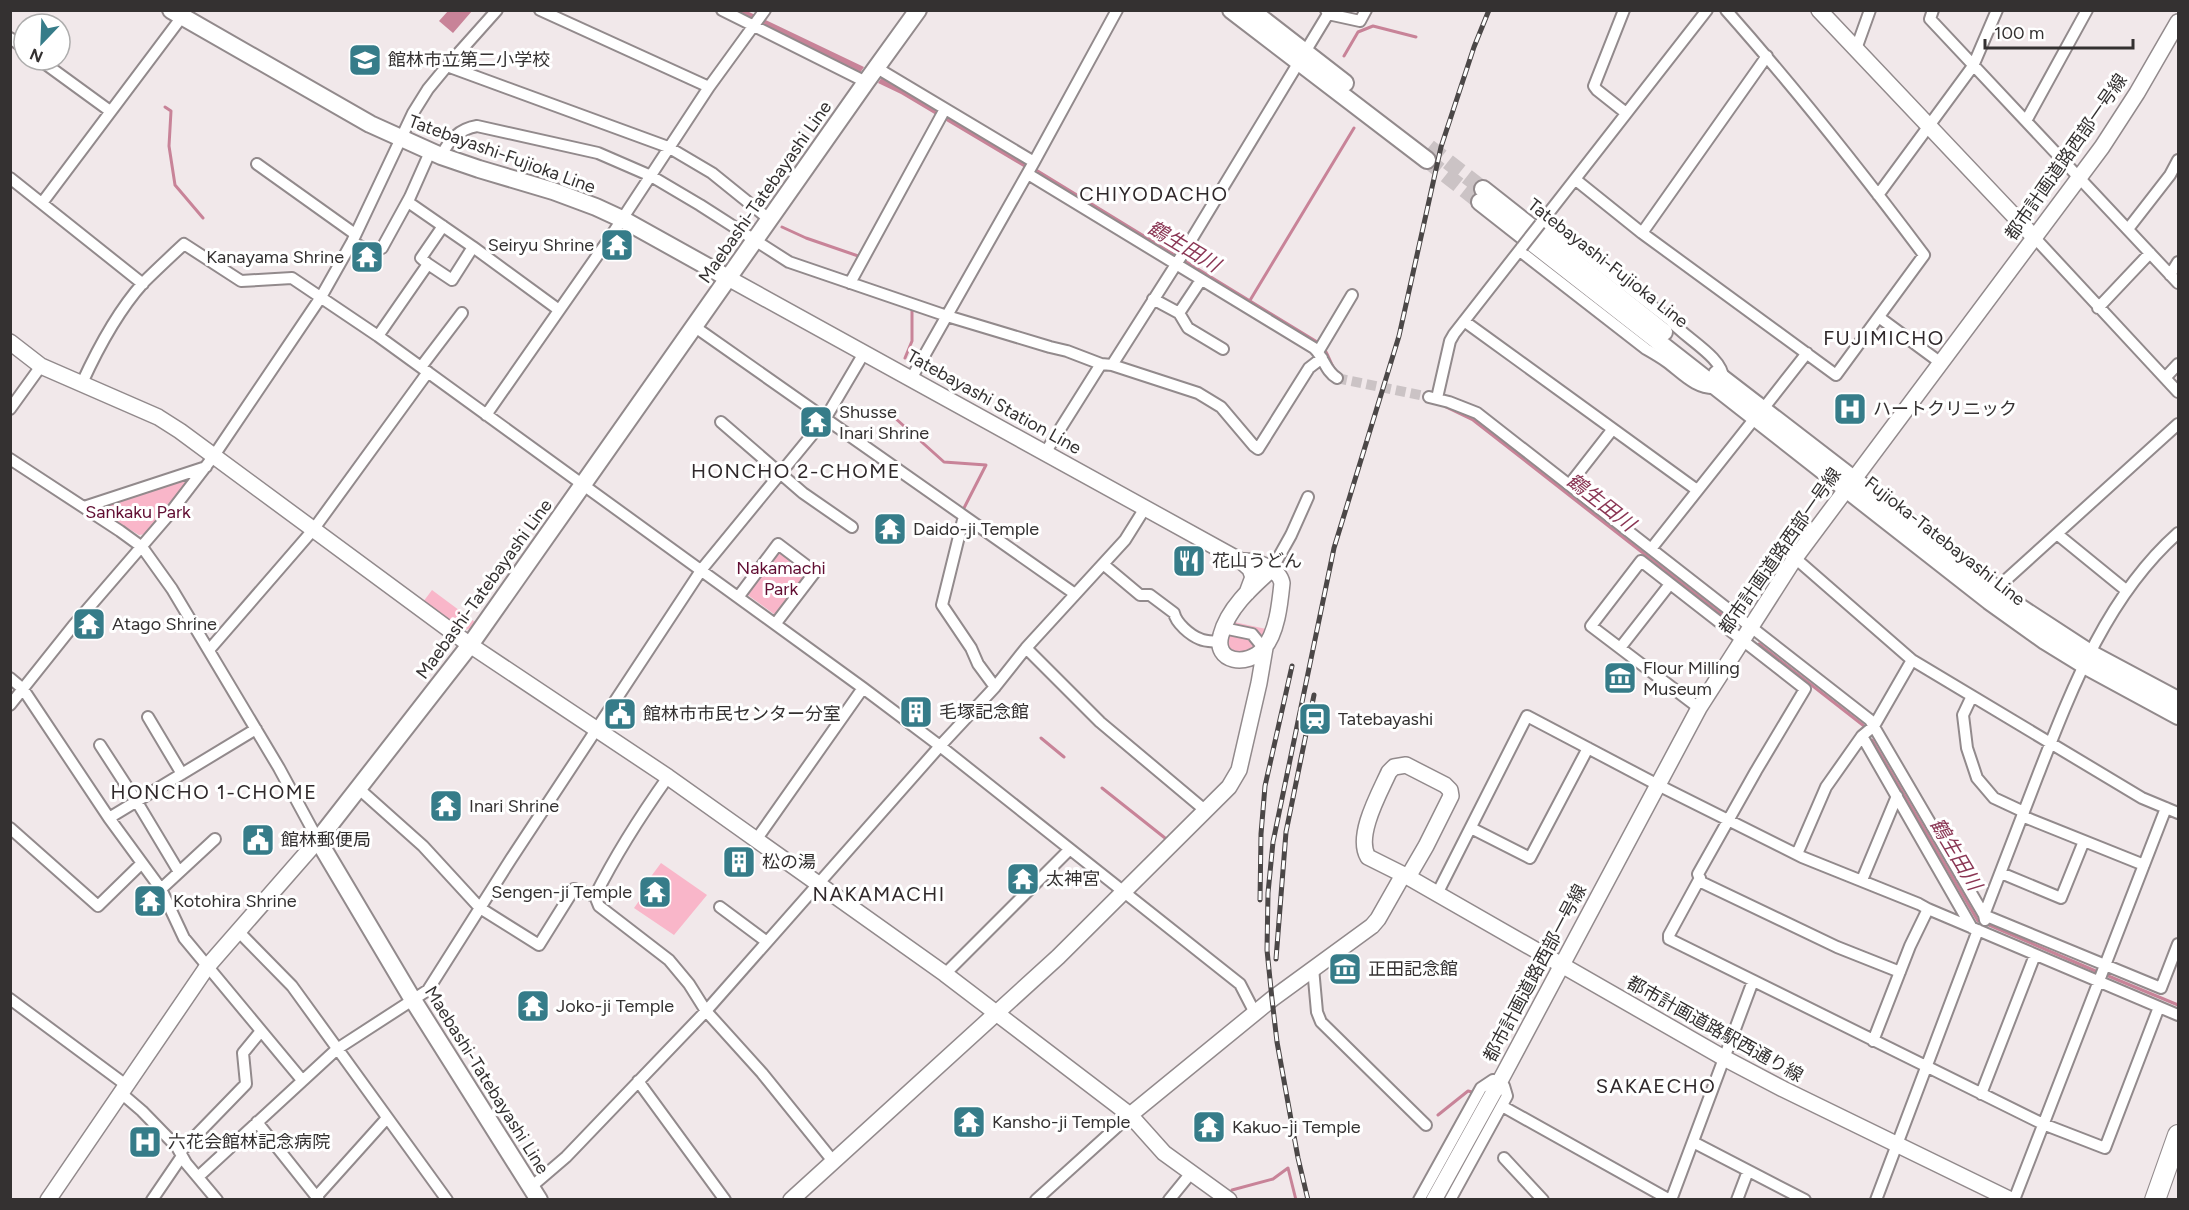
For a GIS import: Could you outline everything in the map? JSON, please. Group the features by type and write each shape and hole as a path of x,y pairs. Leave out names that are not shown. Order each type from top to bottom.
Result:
{"highway":[{"path":"2155,1200 2178,1135"}],"main road":[{"name":"Maebashi-Tatebayashi Line","path":"532,1194 318,840 470,645 918,10"},
{"path":"1231,10 1302,57 1428,154"},
{"path":"1251,10 1302,57"},
{"name":"Tatebayashi-Fujioka Line","path":"180,13 342,109 401,139 479,170 553,191 622,219 728,278"},
{"name":"Tatebayashi-Fujioka Line","path":"1481,195 1720,383"},
{"name":"Fujioka-Tatebayashi Line","path":"1720,383 1850,484 2053,630 2087,659 2178,716"},
{"name":"Fujioka-Tatebayashi Line","path":"1850,484 1989,601 2045,641 2178,700"}],"street":[{"path":"10,705 73,626 142,547 209,462 321,297 354,238 413,113 428,89 496,10"},
{"path":"540,10 709,87"},
{"path":"722,10 759,17 866,82"},
{"path":"911,379 1031,168 1117,10"},
{"path":"1045,453 1178,261 1327,12 1360,21 1366,10"},
{"path":"1624,10 1594,86 1626,113"},
{"path":"1707,10 1464,321 1450,341 1433,398 1477,412 1870,720 1984,915 1985,920 1977,930 1876,1200"},
{"path":"1576,180 1642,232 1836,375 1924,255 1767,56 1726,10"},
{"path":"1819,10 2178,392"},
{"path":"1856,49 1870,10"},
{"path":"1933,10 1930,19 2178,284"},
{"path":"1878,195 1973,66 1997,10"},
{"path":"2026,121 2087,10"},
{"path":"42,202 180,13"},
{"path":"486,415 759,17"},
{"name":"都市計画道路西部一号線","path":"1434,1200 1699,708 1741,640 1795,558 2079,178 2117,123 2178,22"},
{"path":"1642,232 1767,56"},
{"path":"447,66 668,147 712,173 769,219"},
{"path":"877,68 943,113 1178,261 1201,280 1321,351 1331,374 1337,378"},
{"path":"56,72 110,111"},
{"path":"850,283 943,113"},
{"path":"257,164 371,252 382,248 436,154 449,140 469,127 477,126 598,153 651,176 789,262 947,316 1198,393 1221,407 1258,448 1321,351 1352,295"},
{"path":"2128,229 2170,175 2178,160"},
{"path":"10,178 143,284"},
{"path":"408,202 473,246 559,310"},
{"path":"1521,249 1646,349 1665,360 1696,384 1704,388 1720,383 1719,364 1678,330 1670,320 1542,222"},
{"path":"442,226 421,258 452,280 473,246"},
{"path":"82,383 96,351 143,284 184,244 241,281 292,278 378,336 702,569 940,746 1240,984 1255,1012"},
{"path":"2098,308 2150,253"},
{"path":"2170,275 2178,262"},
{"path":"378,336 428,264"},
{"name":"Tatebayashi Station Line","path":"728,278 1241,561 1250,560 1272,570"},
{"path":"1179,314 1201,280"},
{"path":"1153,299 1179,314 1188,328 1223,349"},
{"path":"209,650 313,530 462,313"},
{"path":"1880,318 1941,363"},
{"path":"1464,321 1697,490"},
{"path":"695,327 1075,594"},
{"path":"10,342 41,366 158,417 209,462 313,530 470,645 668,777 945,974 1130,1116 1164,1153 1229,1200"},
{"path":"198,1177 337,1049 428,990 702,569 825,420 864,353"},
{"path":"1651,549 1807,353"},
{"path":"2165,378 2178,364"},
{"path":"10,410 41,366"},
{"path":"721,422 803,493 852,527"},
{"path":"1998,590 2178,424"},
{"path":"1569,485 1612,430"},
{"path":"10,459 142,547 172,589 209,650 318,840 207,967 48,1200"},
{"path":"84,507 209,462"},
{"path":"1272,570 1279,575 1282,583 1272,633 1252,659 1246,661 1225,655 1222,632 1228,619 1247,593 1272,570 1308,497"},
{"path":"532,1194 706,1011 819,885 940,746 995,687 1026,648 1125,540 1145,508"},
{"path":"964,516 942,605 995,687"},
{"path":"1984,915 2051,743 2087,659 2127,591 2178,533"},
{"path":"2057,534 2127,591"},
{"path":"739,596 778,544 815,572 776,623"},
{"path":"1795,558 1912,660 2142,798 2178,813"},
{"path":"1241,561 1250,569 1253,577 1247,593"},
{"path":"1699,708 1591,626 1641,561 1805,689 1698,874 1701,882 1837,947 1900,972"},
{"path":"791,1200 1058,957 1206,811 1229,787 1239,770 1256,693 1263,647 1252,634 1200,639 1180,625 1174,613 1150,595 1140,595 1103,564"},
{"path":"1620,648 1670,584"},
{"path":"1026,648 1100,722 1206,811"},
{"path":"1797,854 1826,786 1862,736 1874,726 1912,660"},
{"path":"1246,661 1252,669 1256,693"},
{"path":"10,678 23,689 109,818 161,889 184,938 302,1080"},
{"path":"756,840 863,688"},
{"path":"1972,696 1963,715 1967,748 1977,778 1994,798 2023,814 2144,865"},
{"path":"1437,894 1527,716 1658,785 1797,854 2178,1015"},
{"path":"148,717 182,774"},
{"path":"109,818 256,729"},
{"path":"1862,736 1977,930"},
{"path":"100,745 179,872"},
{"path":"1470,828 1530,858 1588,748"},
{"path":"1036,1200 1130,1116 1255,1012 1372,926 1378,919 1426,846 1451,796 1450,790 1445,786 1406,765 1394,767 1389,772 1370,814 1364,846 1368,857 1405,876"},
{"path":"595,896 636,822 668,777"},
{"path":"358,788 423,846 480,908 539,945 574,889 595,896 599,906 669,960 689,984 706,1011 762,1073 833,1161"},
{"path":"1862,880 1897,796"},
{"path":"2012,1200 2166,808"},
{"path":"10,828 98,906 141,864"},
{"path":"161,889 215,839"},
{"path":"2001,873 2061,898 2084,841"},
{"path":"945,974 1069,850"},
{"name":"都市計画道路駅西通り線","path":"1405,876 1724,1058 2012,1200"},
{"path":"1700,878 1669,935 1669,939 2043,1124 2105,1148 2159,1007"},
{"path":"720,907 767,942"},
{"path":"1873,1041 1928,909"},
{"path":"1984,915 2161,988 2178,944"},
{"path":"238,931 292,986 447,1200"},
{"path":"1981,1094 2035,955"},
{"path":"1313,968 1317,1012 1321,1022 1426,1125"},
{"path":"1502,1106 1670,1200 1753,981"},
{"path":"10,999 123,1089 181,1154 217,1200"},
{"path":"152,1200 181,1154 246,1084 243,1053 261,1031"},
{"path":"1419,1200 1481,1088 1493,1080 1500,1081 1507,1096 1450,1200"},
{"path":"638,1081 725,1200"},
{"path":"257,1122 318,1198 387,1118"},
{"path":"1693,1142 1801,1199"},
{"path":"1504,1158 1543,1200"},
{"path":"1737,1200 1748,1171"},
{"path":"1169,1200 1191,1173"}],"green space":[{"name":"Sankaku Park","path":"184,479 187,484 146,534 139,535 94,508"},
{"name":"Nakamachi Park","path":"777,550 811,572 778,617 745,593"},
{"path":"432,590 475,622 469,629 462,631 423,602"},
{"path":"1234,622 1266,629 1261,645 1240,654 1228,647 1226,639"},
{"path":"661,863 707,895 674,935 634,908 644,894 641,890"}],"shaded area":[{"path":"448,11 472,11 453,33 439,21"},
{"path":"730,11 747,11 864,67 860,73"},
{"path":"882,77 903,87 1320,342 1340,373 1339,376 1325,357 1057,187 901,94 878,83"}],"waterway":[{"path":"1344,56 1358,32 1373,26 1416,37"},
{"path":"165,107 171,111 169,146 175,185 203,218"},
{"path":"1249,302 1354,128"},
{"path":"782,227 861,257"},
{"path":"905,358 912,341 912,310"},
{"name":"鶴生田川","path":"1446,407 1473,420 1735,625"},
{"path":"885,409 944,462 986,465 963,510"},
{"name":"鶴生田川","path":"1759,644 1864,726"},
{"path":"1041,738 1064,757"},
{"name":"鶴生田川","path":"1872,740 1978,921"},
{"path":"1102,788 1165,838"},
{"name":"鶴生田川","path":"1989,925 2098,972"},
{"name":"鶴生田川","path":"2106,975 2178,1005"},
{"path":"1438,1115 1468,1091 1472,1092"},
{"path":"1232,1190 1273,1179 1288,1168 1296,1200"}],"tunnel":[{"path":"1429,147 1483,189"},
{"path":"1427,160 1480,202"},
{"path":"1337,378 1429,397"}],"railway":[{"path":"1308,1200 1277,1042 1267,950 1268,893 1273,842 1334,548 1399,336 1441,147 1474,47 1489,10"},
{"path":"1260,900 1261,834 1265,786 1292,666"},
{"path":"1276,959 1286,832 1314,695"}],"place":[{"name":"館林市立第二小学校","path":"365,60"},
{"name":"Seiryu Shrine","path":"617,245"},
{"name":"Kanayama Shrine","path":"367,257"},
{"name":"ハートクリニック","path":"1850,409"},
{"name":"Shusse Inari Shrine","path":"816,422"},
{"name":"Daido-ji Temple","path":"890,529"},
{"name":"花山うどん","path":"1189,561"},
{"name":"Atago Shrine","path":"89,624"},
{"name":"Flour Milling Museum","path":"1620,678"},
{"name":"毛塚記念館","path":"916,712"},
{"name":"館林市市民センター分室","path":"620,714"},
{"name":"Tatebayashi","path":"1315,719"},
{"name":"Inari Shrine","path":"446,806"},
{"name":"館林郵便局","path":"258,840"},
{"name":"松の湯","path":"739,862"},
{"name":"太神宮","path":"1023,879"},
{"name":"Sengen-ji Temple","path":"655,892"},
{"name":"Kotohira Shrine","path":"150,901"},
{"name":"正田記念館","path":"1345,969"},
{"name":"Joko-ji Temple","path":"533,1006"},
{"name":"Kansho-ji Temple","path":"969,1122"},
{"name":"Kakuo-ji Temple","path":"1209,1127"},
{"name":"六花会館林記念病院","path":"145,1142"}],"district":[{"name":"CHIYODACHO","path":"1154,194"},
{"name":"FUJIMICHO","path":"1884,338"},
{"name":"HONCHO 2-CHOME","path":"796,471"},
{"name":"HONCHO 1-CHOME","path":"214,792"},
{"name":"NAKAMACHI","path":"879,894"},
{"name":"SAKAECHO","path":"1656,1086"}]}
